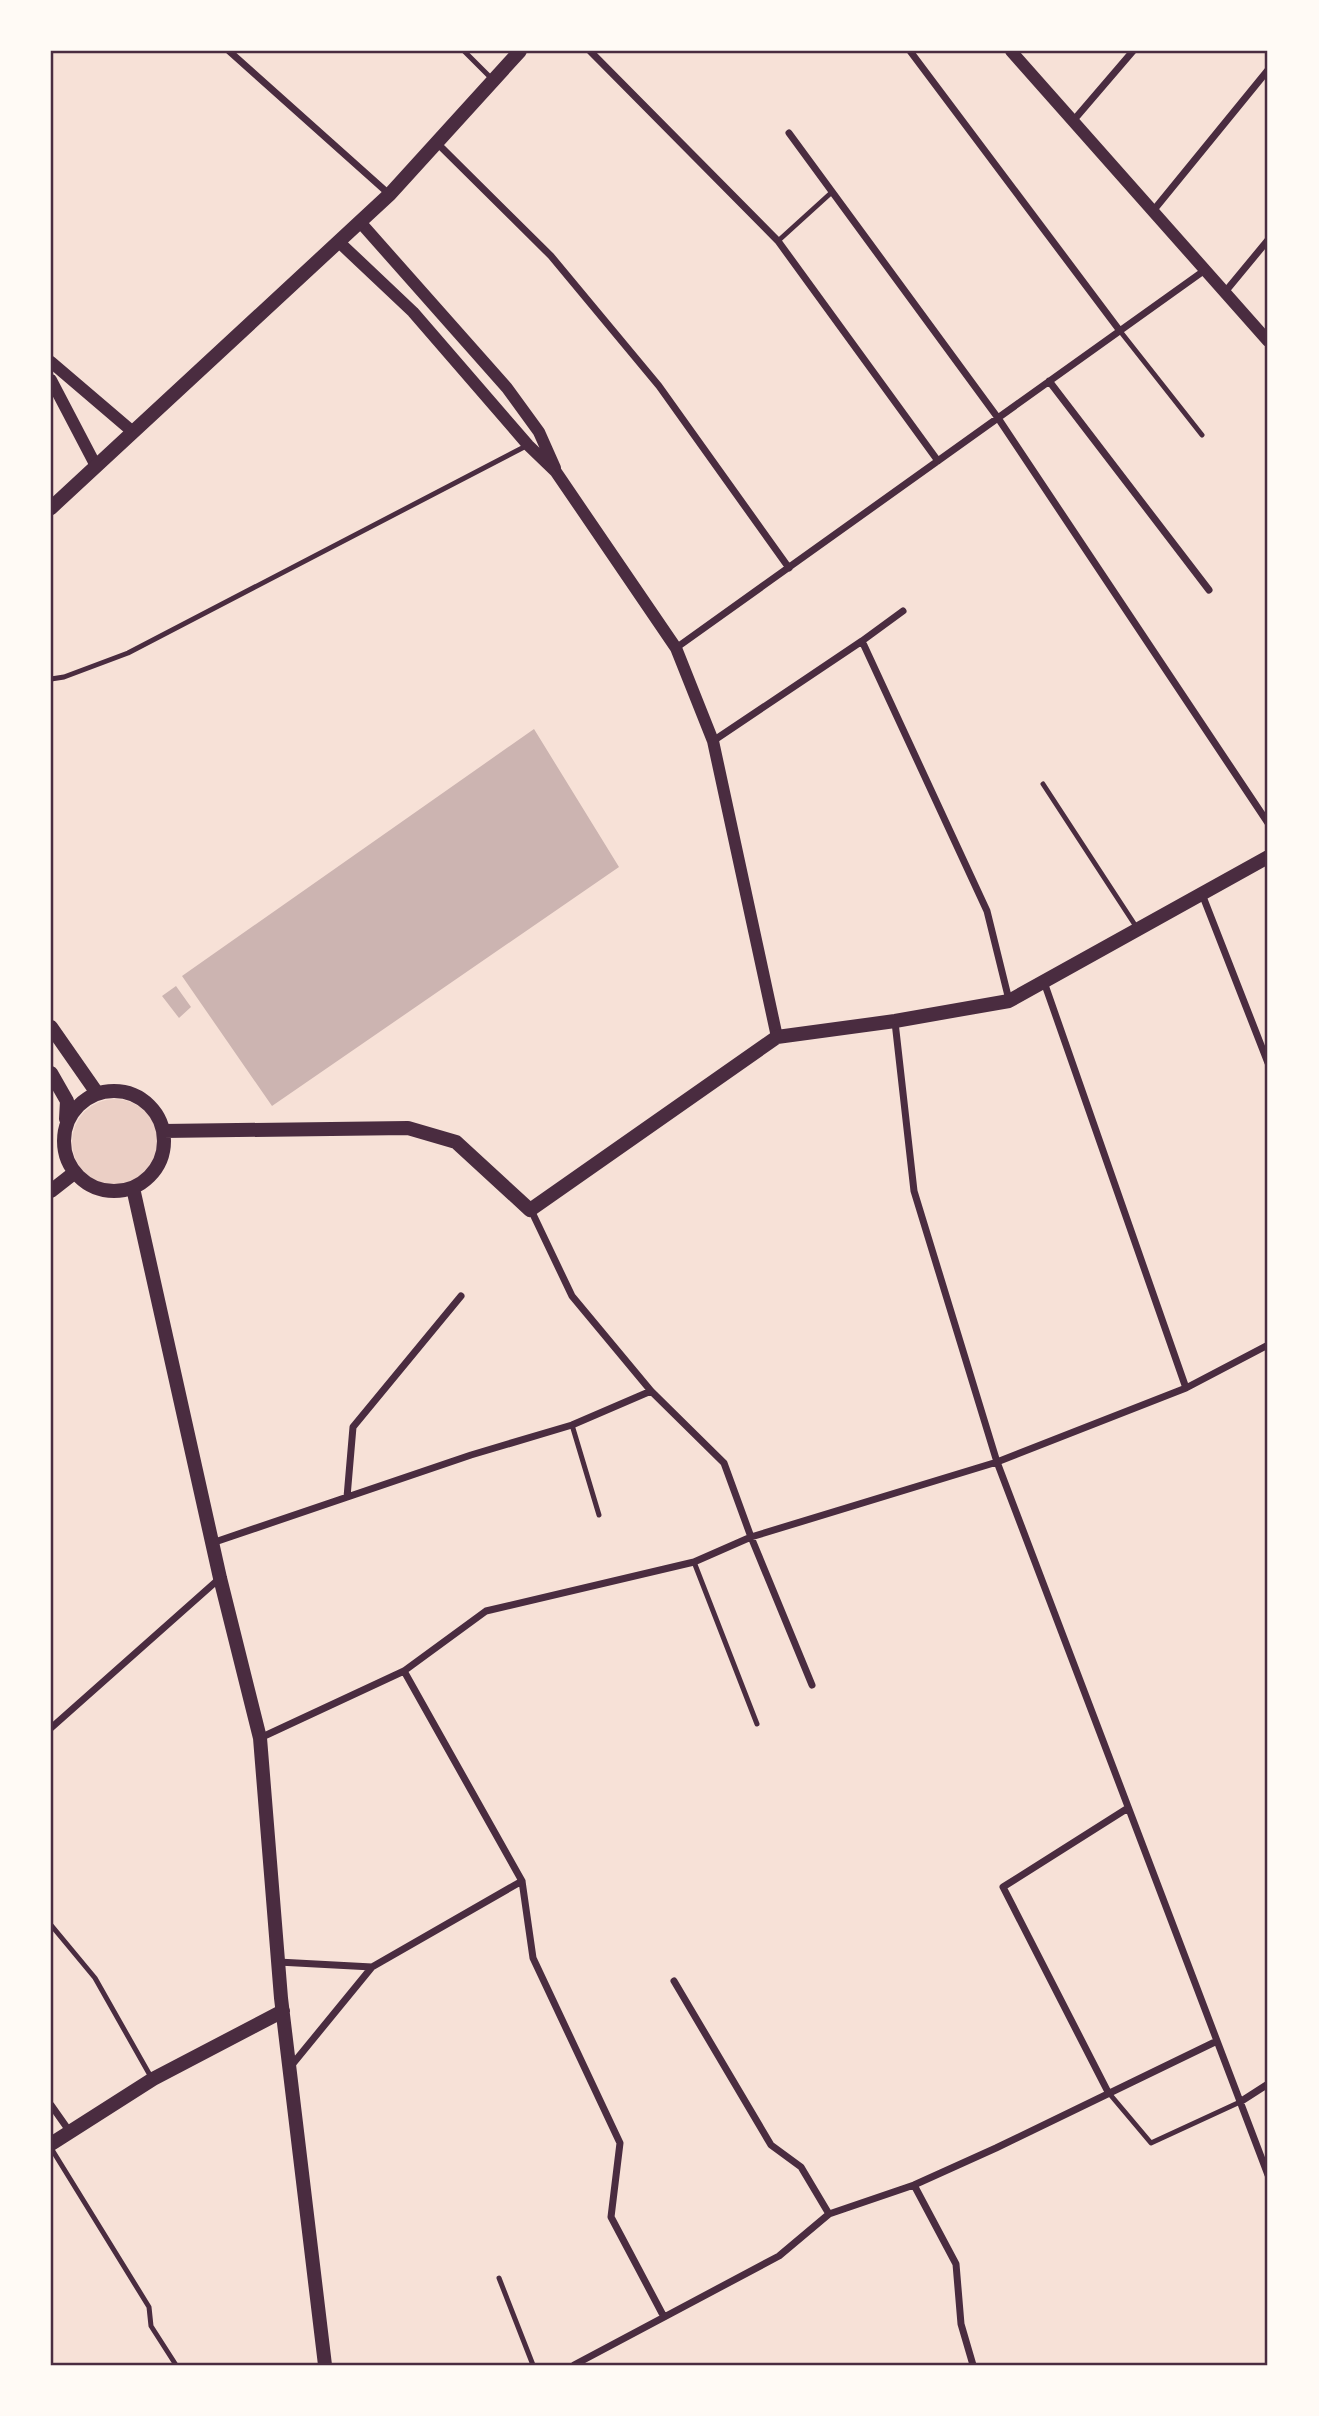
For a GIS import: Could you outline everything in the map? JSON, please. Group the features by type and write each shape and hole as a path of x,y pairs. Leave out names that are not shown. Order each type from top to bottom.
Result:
{"main road":[{"path":"51,508 340,243 390,194 520,51"},
{"path":"163,1131 408,1128 456,1142 530,1209 777,1037 895,1021 1009,1001 1268,857"},
{"path":"51,1027 97,1093"},
{"path":"51,1073 67,1101 63,1143 66,1159 74,1173 86,1183 101,1190 117,1192 133,1188 148,1179 159,1165 164,1149 163,1131 157,1114 145,1101 130,1093 113,1090 97,1093 83,1101 72,1112 65,1127"},
{"path":"51,1191 74,1173"},
{"path":"133,1188 220,1578 260,1738 283,2011 325,2365"},
{"path":"51,2146 153,2079 283,2011"}],"street":[{"path":"229,51 390,194"},
{"path":"590,51 779,241 938,461"},
{"path":"910,51 1120,331"},
{"path":"1011,51 1268,341"},
{"path":"1073,121 1133,51"},
{"path":"1153,211 1268,70"},
{"path":"789,133 998,418 1268,823"},
{"path":"437,143 551,256 659,386 789,568"},
{"path":"360,222 507,388 540,432 556,472"},
{"path":"1224,292 1268,240"},
{"path":"340,243 414,312 528,445 556,472 676,648 713,741 777,1037"},
{"path":"676,648 1205,270"},
{"path":"51,362 133,432"},
{"path":"51,380 96,467"},
{"path":"1049,381 1209,590"},
{"path":"713,741 903,611"},
{"path":"862,641 987,911 1009,1001"},
{"path":"1202,894 1268,1063"},
{"path":"1043,982 1186,1388"},
{"path":"895,1021 914,1191 997,1462 1268,2175"},
{"path":"530,1209 572,1296 651,1391 724,1463 751,1537 812,1685"},
{"path":"347,1497 352,1427 461,1296"},
{"path":"260,1738 404,1671 486,1611 694,1562 751,1537 997,1462 1186,1388 1268,1346"},
{"path":"212,1543 471,1455 572,1425 651,1391"},
{"path":"51,1728 220,1578"},
{"path":"404,1671 522,1881 533,1958 620,2143 611,2217 664,2317"},
{"path":"1108,2092 1003,1887 1128,1808"},
{"path":"290,2067 372,1967 522,1881"},
{"path":"278,1962 372,1967"},
{"path":"674,1981 771,2145 801,2167 829,2214"},
{"path":"574,2365 779,2256 829,2214 914,2185 1217,2041"},
{"path":"1240,2102 1268,2084"},
{"path":"51,2105 70,2132"},
{"path":"914,2185 956,2264 961,2324 973,2365"}],"lane":[{"path":"464,51 493,80"},
{"path":"779,241 832,192"},
{"path":"1120,331 1202,435"},
{"path":"51,679 64,677 128,653 528,445"},
{"path":"1043,784 1138,929"},
{"path":"572,1425 599,1515"},
{"path":"694,1562 757,1724"},
{"path":"51,1925 95,1978 153,2079"},
{"path":"1108,2092 1151,2143 1240,2102"},
{"path":"51,2146 149,2306 151,2326 176,2365"},
{"path":"499,2278 533,2365"}],"shaded area":[{"path":"115,1099 139,1106 151,1118 158,1142 151,1166 139,1178 115,1185 91,1178 79,1166 72,1142 79,1118 91,1106"}],"building":[{"path":"534,729 619,867 272,1106 182,976"},
{"path":"176,986 191,1007 179,1018 162,996"}]}
